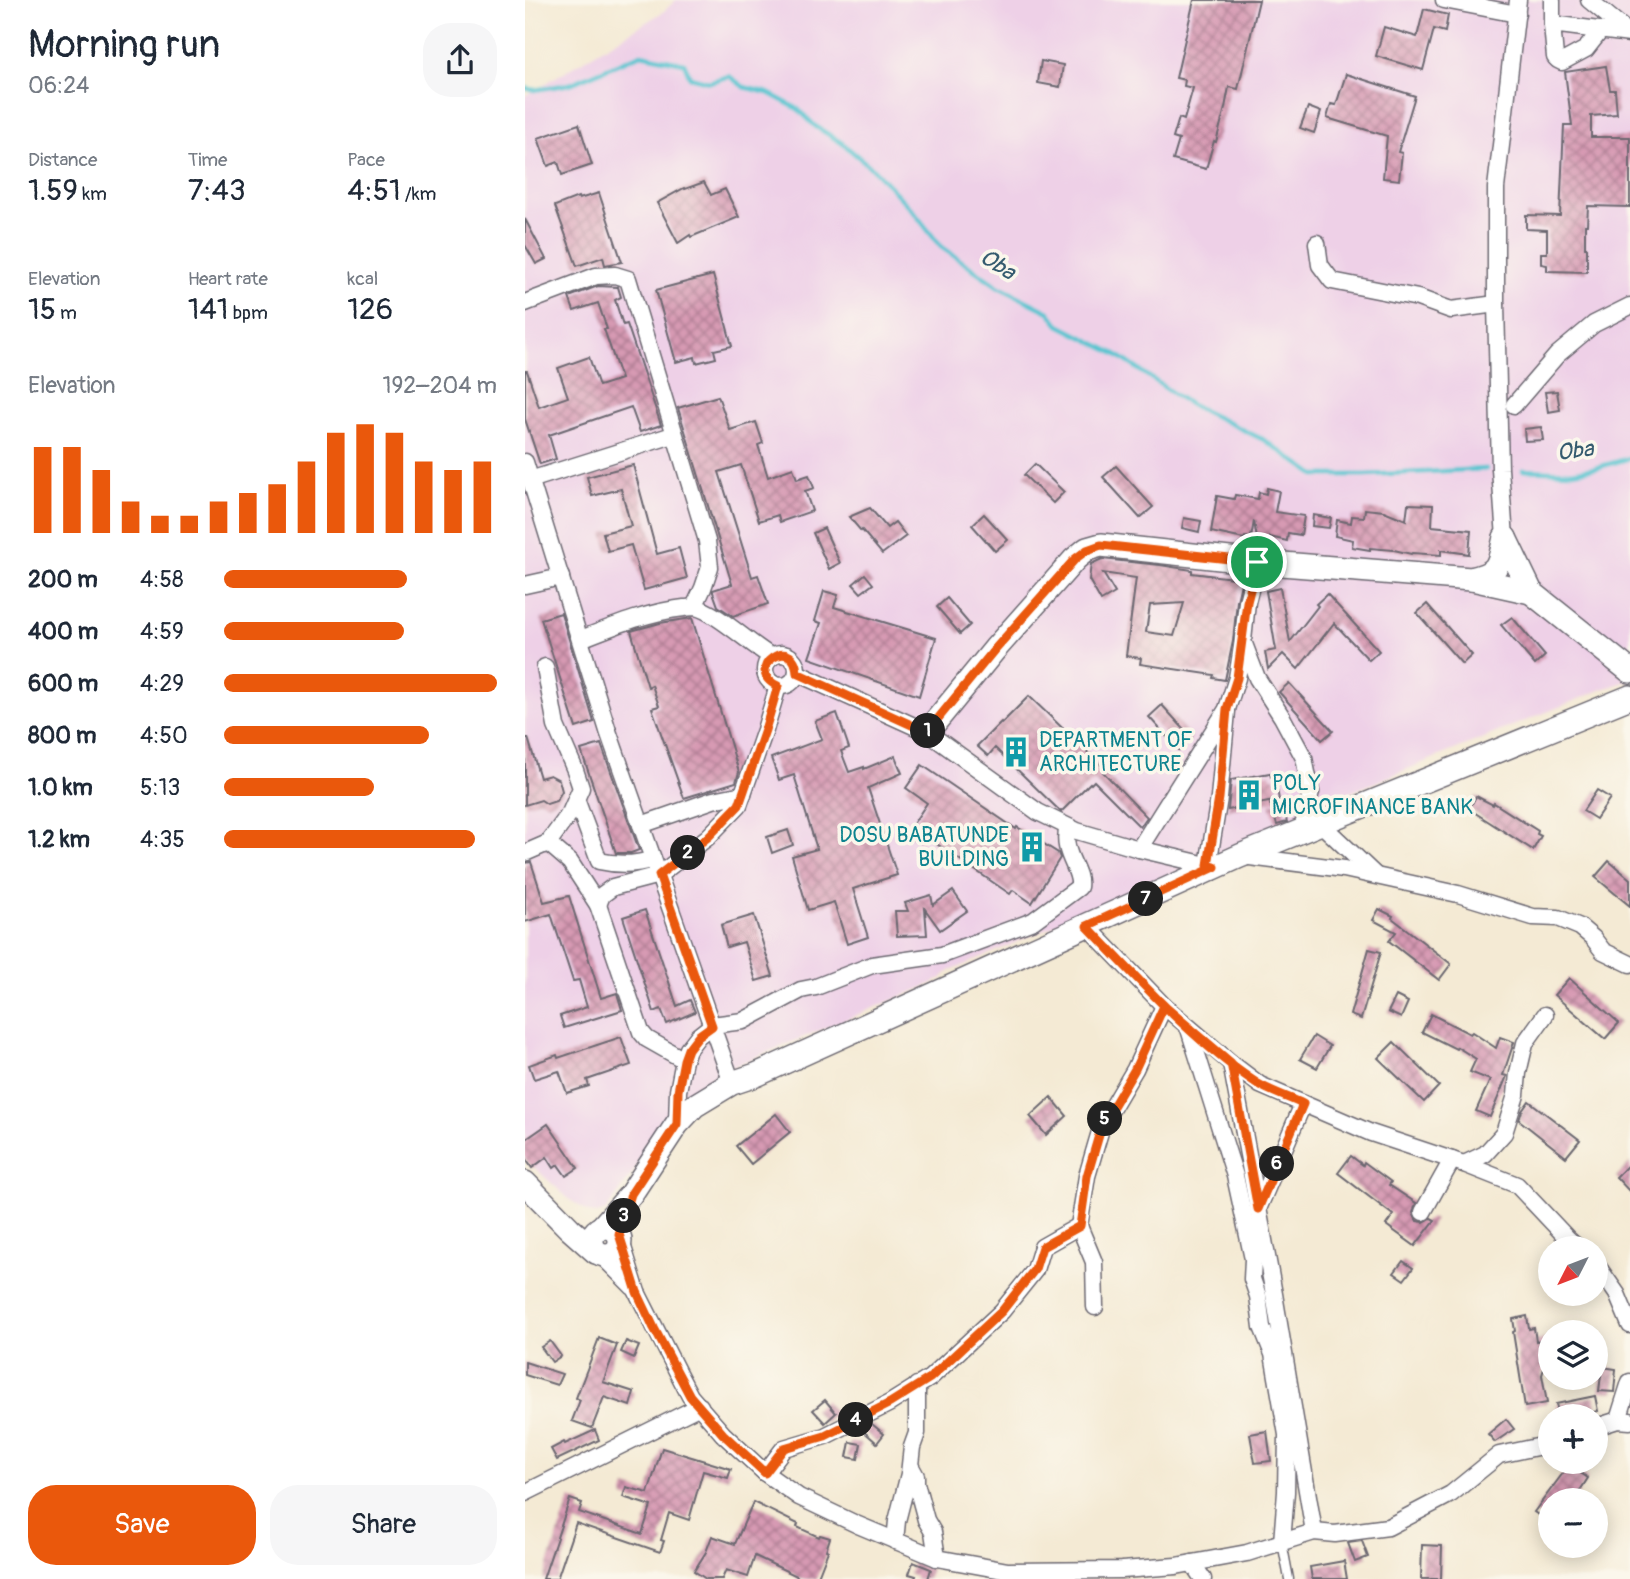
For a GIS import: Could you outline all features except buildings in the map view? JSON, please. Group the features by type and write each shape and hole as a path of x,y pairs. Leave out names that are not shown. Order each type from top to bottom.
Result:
{"street":[{"path":"1444,0 1518,7 1496,188 1500,469 1505,538 1495,569 1487,575 1471,579"},
{"path":"1552,0 1557,60 1562,62 1586,49 1601,30"},
{"path":"1589,0 1630,34"},
{"path":"1552,24 1630,34"},
{"path":"1317,243 1320,265 1332,281 1418,298 1451,310 1496,303"},
{"path":"525,303 596,276 615,275 628,279 706,541 710,567 694,607"},
{"path":"1514,405 1557,355 1594,324 1630,306"},
{"path":"530,480 673,435"},
{"path":"525,461 608,731 732,1083"},
{"path":"1505,538 1531,592 1630,671"},
{"path":"927,732 995,649 1075,559 1087,550 1101,545 1257,562 1471,579 1531,592"},
{"path":"1212,866 1227,709 1237,678 1247,602 1257,562"},
{"path":"525,585 561,576"},
{"path":"581,639 631,620 673,609 694,607 713,616 772,657"},
{"path":"1243,641 1257,678 1304,758 1311,792 1311,827"},
{"path":"787,655 795,662 797,673 792,682 778,686 769,680 765,671 768,660 772,657 787,655"},
{"path":"525,853 548,843 570,813 581,788 556,726 545,667"},
{"path":"797,673 927,732 1038,812 1068,827 1139,849 1212,866"},
{"path":"598,905 602,895 613,887 659,875 708,837 739,805 778,686"},
{"path":"606,1240 631,1194 677,1124 694,1106 732,1083 756,1075 1087,926 1212,866 1630,697"},
{"path":"1139,849 1227,709"},
{"path":"641,825 713,800 743,794"},
{"path":"576,799 599,861 641,863 653,859"},
{"path":"677,1124 678,1091 684,1060 698,1036 712,1026 743,1021 801,990 872,965 942,955 1033,921 1079,887 1080,882 1065,837 1068,827"},
{"path":"1311,827 1377,876"},
{"path":"548,843 571,862 598,905 641,1032 647,1039 684,1060"},
{"path":"1240,856 1344,869 1458,894 1533,917 1558,918 1580,927 1603,951 1630,964"},
{"path":"1087,926 1164,1006 1260,1085 1371,1133 1517,1185 1565,1236"},
{"path":"1095,1307 1094,1262 1080,1226 1087,1176 1102,1125 1135,1069 1164,1006"},
{"path":"1423,1212 1458,1162 1485,1154 1504,1133 1515,1095 1524,1043 1545,1015"},
{"path":"1189,1028 1235,1176 1252,1259 1252,1279 1258,1296 1262,1327 1273,1354 1287,1435 1282,1542"},
{"path":"1231,1063 1275,1294 1314,1532"},
{"path":"1258,1209 1303,1104"},
{"path":"526,1186 558,1215 606,1240 637,1292 690,1396 723,1434 765,1473 799,1497 937,1559 1008,1575 1122,1570 1192,1563 1247,1553 1314,1532 1335,1534 1388,1527 1451,1494 1499,1455 1538,1447"},
{"path":"765,1473 784,1448 825,1436 890,1403 930,1378 1002,1311 1035,1269 1042,1247 1080,1226"},
{"path":"606,1240 637,1292"},
{"path":"1608,1281 1617,1294 1630,1325"},
{"path":"1624,1420 1630,1381"},
{"path":"895,1541 918,1424 917,1385"},
{"path":"525,1493 700,1406"},
{"path":"910,1465 916,1476 921,1507 933,1532 937,1559"},
{"path":"1192,1563 1203,1579"}],"lane":[{"path":"1282,1542 1289,1579"}],"shaded area":[{"path":"676,0 1630,0 1630,680 1354,791 1173,874 950,971 929,985 711,1077 661,1133 606,1211 597,1214 590,1213 569,1199 525,1159 525,96 663,12"}],"waterway":[{"name":"Oba","path":"525,88 534,90 570,84 641,54 684,63 690,77 709,82 729,76 744,87 768,93 798,109 815,126 842,143 875,171 913,211 941,247 999,287 1049,312 1059,325 1116,354 1187,403 1264,440 1315,475 1486,469"},
{"name":"Oba","path":"1523,470 1572,472 1630,458"}],"place":[{"name":"DEPARTMENT OF ARCHITECTURE","path":"1016,752"},
{"name":"POLY MICROFINANCE BANK","path":"1249,795"},
{"name":"DOSU BABATUNDE BUILDING","path":"1032,847"}],"route":[{"path":"1257,562 1101,545 1087,550 1075,559 995,649 927,732 797,673 795,662 787,655 777,655 768,660 766,676 778,686 739,805 708,837 659,875 712,1026 698,1036 688,1049 678,1091 677,1124 631,1194 619,1234 637,1292 690,1396 723,1434 765,1473 784,1448 825,1436 890,1403 930,1378 1002,1311 1035,1269 1042,1247 1080,1226 1087,1176 1102,1125 1135,1069 1164,1006 1231,1063 1258,1209 1303,1104 1260,1085 1231,1063 1189,1028 1164,1006 1087,926 1215,867 1208,865 1219,798 1227,709 1234,693 1247,602 1257,562"}]}
